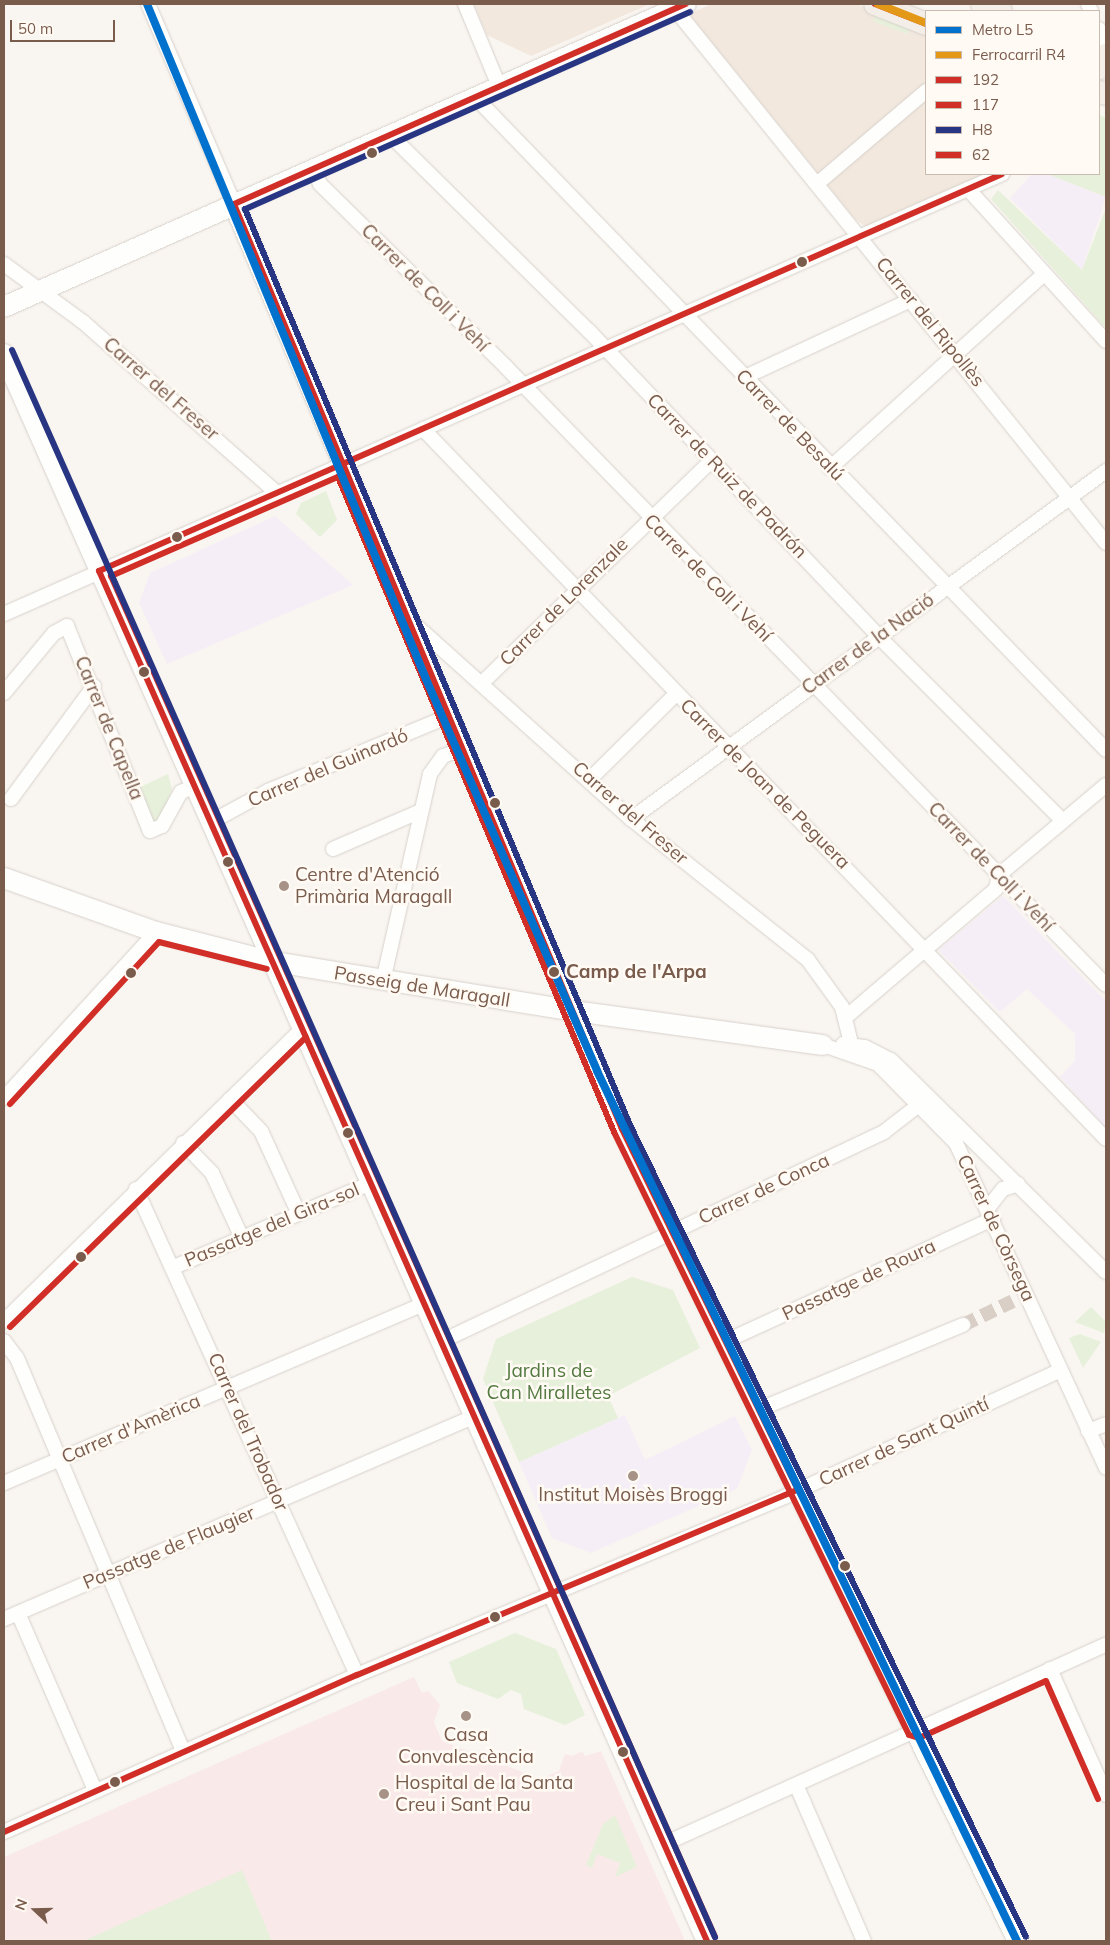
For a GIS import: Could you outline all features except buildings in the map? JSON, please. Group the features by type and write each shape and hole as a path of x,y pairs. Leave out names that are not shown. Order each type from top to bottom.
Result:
{"main road":[{"path":"875,4 925,24"},
{"path":"982,4 998,10"},
{"path":"4,307 389,134 681,6"},
{"path":"1100,66 1106,52"},
{"path":"234,204 404,616 449,716 670,1232 760,1409 1018,1941"},
{"path":"4,354 269,961 553,1594 706,1941"},
{"name":"Passeig de Maragall","path":"4,878 156,932 269,961 574,1011 823,1045"}],"street":[{"path":"148,4 234,204"},
{"path":"465,4 498,86"},
{"name":"Carrer del Ripollès","path":"681,6 818,183 911,300 956,353 1106,543"},
{"path":"1100,32 1106,52"},
{"path":"818,183 925,92"},
{"name":"Carrer de Besalú","path":"475,97 830,468 1106,750"},
{"name":"Carrer de Ruiz de Padrón","path":"389,134 606,349 879,637 1062,820"},
{"name":"Carrer de Coll i Vehí","path":"313,168 320,184 523,385 648,518 1106,985"},
{"path":"4,614 1000,175"},
{"path":"968,189 1106,341"},
{"name":"Carrer del Freser","path":"4,264 41,289 193,416 277,493"},
{"path":"830,468 1044,274"},
{"path":"745,377 911,300"},
{"name":"Carrer de Joan de Peguera","path":"424,429 500,504 575,589 926,950 1106,1139"},
{"name":"Carrer de Lorenzale","path":"482,682 648,518 711,460"},
{"name":"Carrer de la Nació","path":"631,819 812,684 1106,471"},
{"name":"Carrer del Freser","path":"404,616 482,682 631,819 808,960 846,1017 852,1044"},
{"name":"Carrer de Capella","path":"4,693 54,633 67,626 94,686 150,831 162,826 181,792 193,787"},
{"path":"12,799 94,686"},
{"path":"589,780 676,694"},
{"name":"Carrer del Guinardó","path":"209,823 268,791 449,716"},
{"path":"383,981 421,811 434,764 463,749"},
{"path":"846,1017 860,1008 996,889 999,875 1062,820 1106,785"},
{"path":"333,849 421,811"},
{"path":"4,1098 156,932"},
{"path":"4,1321 300,1030"},
{"path":"852,1044 891,1060 1106,1272"},
{"name":"Passeig de Maragall","path":"823,1045 852,1044"},
{"name":"Carrer de Còrsega","path":"823,1045 878,1064 920,1104 956,1143 991,1214 1060,1371 1106,1468"},
{"path":"230,1099 261,1131 298,1214"},
{"name":"Carrer de Conca","path":"440,1342 884,1132 920,1104"},
{"path":"183,1143 212,1173 242,1238"},
{"name":"Passatge del Gira-sol","path":"174,1267 369,1184"},
{"path":"991,1214 1003,1188 1018,1184"},
{"name":"Carrer del Trobador","path":"136,1190 174,1267 357,1675"},
{"name":"Passatge de Roura","path":"726,1342 991,1214"},
{"path":"1013,1301 1027,1296"},
{"name":"Carrer d'Amèrica","path":"4,1483 423,1304"},
{"path":"760,1409 963,1325"},
{"path":"4,1341 17,1358 183,1752"},
{"name":"Carrer de Sant Quintí","path":"5,1829 357,1675 798,1490 1060,1371"},
{"name":"Passatge de Flaugier","path":"4,1619 473,1417"},
{"path":"1088,1431 1106,1424"},
{"path":"18,1613 95,1790"},
{"path":"664,1844 797,1787 916,1730 1106,1644"},
{"path":"1050,1669 1106,1795"},
{"path":"797,1787 864,1941"}],"shaded area":[{"path":"474,4 650,4 531,56 487,35"},
{"path":"712,4 856,4 925,31 925,175 985,175 866,227 854,218 689,14"},
{"path":"1031,175 1050,175 1106,197 1082,270 1010,198"},
{"path":"275,516 353,585 167,664 139,603 150,573"},
{"path":"1003,896 1106,1001 1106,1128 1060,1077 1075,1061 1075,1034 1027,989 1000,1012 938,950"},
{"name":"Institut Moisès Broggi","path":"625,1415 645,1460 735,1416 752,1450 737,1489 591,1553 552,1538 519,1462"},
{"name":"Hospital de la Santa Creu i Sant Pau","path":"414,1677 422,1693 428,1691 440,1705 434,1722 442,1741 540,1779 559,1771 565,1754 572,1756 582,1751 585,1756 601,1751 685,1941 4,1941 4,1857"}],"green space":[{"path":"876,14 911,27 908,34 873,22"},
{"path":"1100,115 1106,118 1106,197 1050,175 1100,175"},
{"path":"998,190 1082,270 1106,208 1106,328 991,199"},
{"path":"326,491 337,520 320,537 296,514 301,503"},
{"path":"168,774 172,789 159,822 154,824 140,787"},
{"name":"Jardins de Can Miralletes","path":"632,1277 673,1290 700,1348 608,1396 618,1418 519,1462 483,1379 496,1339"},
{"path":"1091,1307 1106,1322 1104,1333 1075,1322"},
{"path":"1080,1334 1101,1342 1083,1368 1069,1338"},
{"path":"515,1633 556,1649 585,1715 565,1725 524,1709 521,1694 511,1690 498,1699 457,1683 449,1662"},
{"path":"615,1815 637,1867 615,1877 620,1863 597,1854 592,1868 586,1865 603,1824"},
{"path":"242,1870 272,1941 83,1941"}],"tunnel":[{"path":"963,1325 1013,1301"}],"metro line":[{"name":"L5","path":"147,4 426,679 597,1071 1017,1941"}],"rail line":[{"name":"R4","path":"878,4 925,23"}],"transit line":[{"name":"192","path":"4,1832 357,1675 798,1490 622,1129 234,204 686,4"},
{"name":"62","path":"875,4 925,24"},
{"name":"H8","path":"690,12 245,209 630,1125 1026,1937"},
{"name":"192","path":"707,1941 99,571 1000,175"},
{"name":"H8","path":"12,350 715,1937"},
{"name":"117","path":"715,1937 111,576 338,477 614,1132 909,1735 919,1738 1046,1681 1098,1799"},
{"name":"117","path":"10,1104 159,942 267,969"},
{"name":"117","path":"10,1327 306,1037"}],"place":[{"name":"Centre d'Atenció Primària Maragall","path":"284,886"},
{"name":"Camp de l'Arpa","path":"554,972"},
{"name":"Institut Moisès Broggi","path":"633,1476"},
{"name":"Casa Convalescència","path":"466,1716"},
{"name":"Hospital de la Santa Creu i Sant Pau","path":"384,1794"}]}
